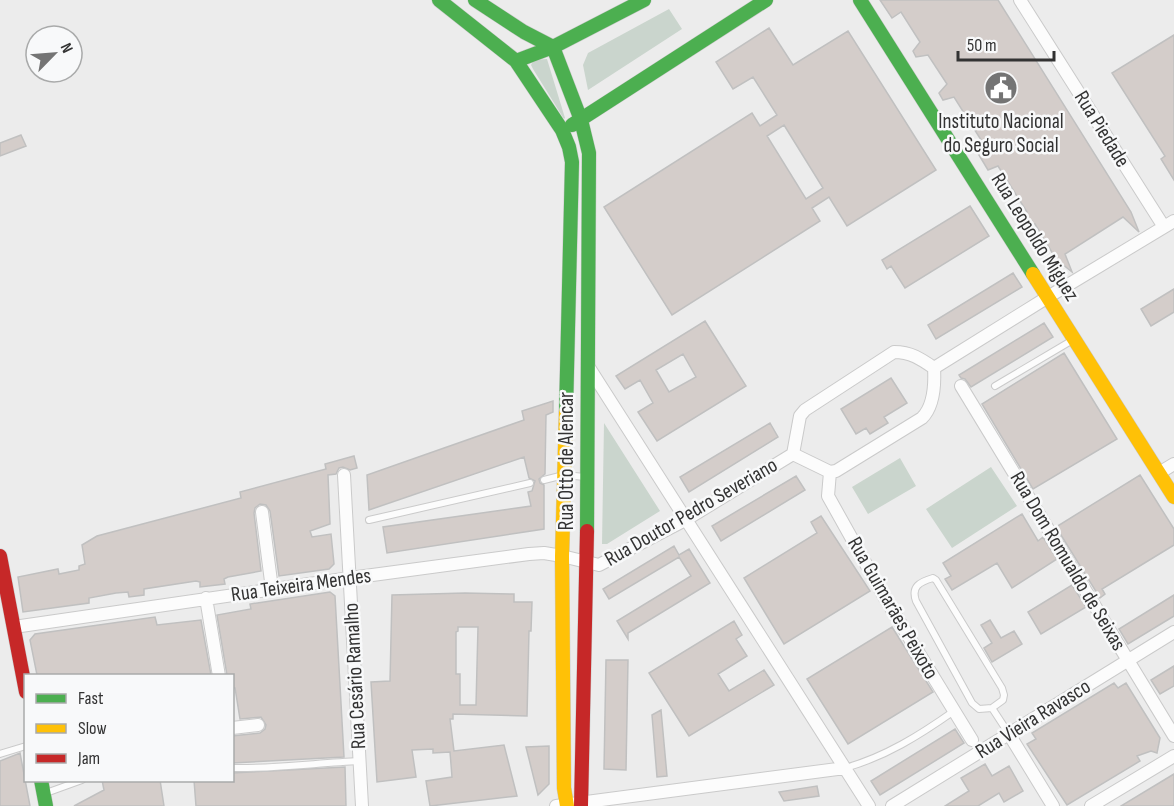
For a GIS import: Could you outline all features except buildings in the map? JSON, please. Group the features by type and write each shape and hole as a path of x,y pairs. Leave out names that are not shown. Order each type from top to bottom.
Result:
{"main road":[{"name":"Rua Otto de Alencar","path":"439,0 516,61 562,130 572,162 562,556 563,805"},
{"path":"475,0 524,32 553,47"},
{"path":"516,61 553,47 644,0"},
{"path":"562,130 766,0"},
{"name":"Rua Leopoldo Miguez","path":"860,0 1174,497"},
{"name":"Rua Otto de Alencar","path":"553,47 581,120 590,170 586,477 588,564 582,804"},
{"path":"0,556 24,681"}],"street":[{"name":"Rua Piedade","path":"1020,0 1169,224"},
{"path":"934,368 1169,224"},
{"path":"894,352 903,352 917,356 934,368 935,382 932,396 922,418 843,468 830,472 793,454 800,416 805,410 882,358 894,352"},
{"path":"587,365 869,806"},
{"name":"Rua Dom Romualdo de Seixas","path":"961,386 1174,736"},
{"name":"Rua Doutor Pedro Severiano","path":"588,564 605,564 687,519 793,454"},
{"path":"1159,473 1174,464"},
{"name":"Rua Guimarães Peixoto","path":"830,472 828,496 879,589 972,740"},
{"name":"Rua Cesário Ramalho","path":"344,475 362,806"},
{"path":"262,512 272,589"},
{"name":"Rua Teixeira Mendes","path":"14,627 206,598 529,555 562,556 588,564"},
{"path":"206,598 219,674"},
{"name":"Rua Vieira Ravasco","path":"892,806 1174,633"},
{"path":"234,728 258,725"},
{"path":"1009,735 1053,806"},
{"path":"1091,806 1174,756"},
{"path":"563,805 845,768"}],"lane":[{"path":"995,386 1074,339"},
{"path":"544,480 564,475 586,477"},
{"path":"369,520 530,483"},
{"path":"929,579 936,580 1002,688 1003,700 992,708 979,709 972,703 916,601 913,593 915,587 929,579"},
{"path":"992,708 1009,735"},
{"path":"845,768 882,756 954,711"},
{"path":"0,754 24,747"},
{"path":"234,768 267,769 360,761"},
{"path":"43,794 76,782"}],"shaded area":[{"path":"669,9 682,29 588,90 583,65 588,53"},
{"path":"547,59 564,119 531,65 534,60"},
{"path":"604,423 660,511 607,544 602,544"},
{"path":"900,458 916,486 868,514 852,487"},
{"path":"991,467 1017,506 952,548 926,509"}],"traffic: fast":[{"path":"439,0 516,61 562,130 569,147 572,162 566,412"},
{"path":"475,0 524,32 553,47 581,120 589,153 587,531"},
{"path":"516,61 553,47 644,0"},
{"path":"572,125 766,0"},
{"path":"860,0 1033,274"},
{"path":"41,782 46,806"}],"traffic: slow":[{"path":"1033,274 1174,497"},
{"path":"566,412 562,556 564,788 567,806"}],"traffic: jam":[{"path":"581,806 587,531"},
{"path":"0,556 24,682"}],"place":[{"name":"Instituto Nacional do Seguro Social","path":"1001,88"}]}
